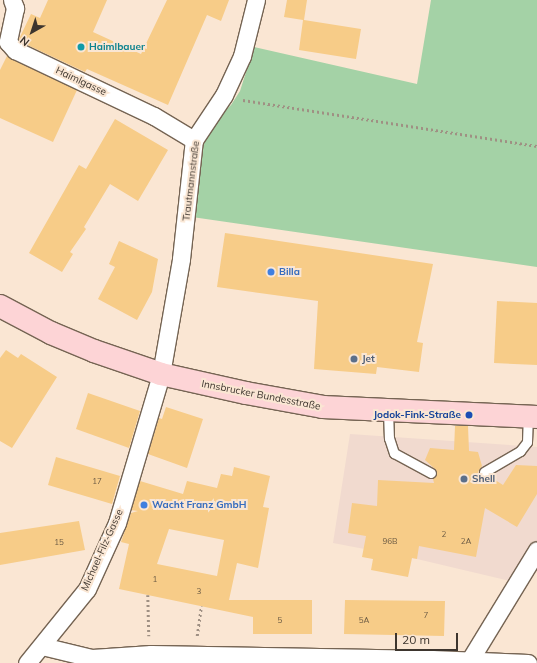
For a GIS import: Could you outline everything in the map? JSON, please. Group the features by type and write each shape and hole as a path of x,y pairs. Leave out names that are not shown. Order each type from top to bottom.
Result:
{"main road":[{"name":"Innsbrucker Bundesstraße","path":"0,306 51,333 161,374 246,393 323,407 532,417"}],"street":[{"name":"Haimlgasse","path":"12,0 15,8 4,45 154,116 194,140"},
{"name":"Trautmannstraße","path":"161,374 181,259 194,140 224,95 242,56 256,0"},
{"name":"Michael-Filz-Gasse","path":"27,663 87,588 117,523 161,374"},
{"path":"469,661 537,550"},
{"path":"42,646 92,658 149,654 528,663"}],"lane":[{"path":"388,411 389,438 394,453 431,473"},
{"path":"484,472 520,451 527,442 532,417"}],"path":[{"path":"224,95 537,146"},
{"path":"148,595 149,654"},
{"path":"195,655 201,606"}],"shaded area":[{"path":"350,434 537,447 537,550 518,583 417,559 333,543"}],"green space":[{"path":"431,0 537,0 537,267 192,217 202,149 213,122 231,105 240,91 254,47 417,84"}],"building":[{"name":"Haimlbauer","path":"48,0 107,0 93,32 141,54 167,0 229,0 221,21 207,15 168,105 87,69 85,72 21,42 19,39 31,14 40,18"},
{"path":"287,0 307,0 304,20 361,29 356,59 299,50 303,20 284,17"},
{"path":"7,56 77,90 53,142 0,118 0,70"},
{"path":"115,119 168,150 138,201 110,184 84,227 86,229 70,252 73,254 62,272 29,253 79,165 86,169"},
{"path":"225,233 433,264 417,342 423,343 419,372 377,367 376,374 314,369 318,301 217,287"},
{"path":"119,241 158,259 152,292 137,320 98,299 115,267 109,264"},
{"path":"497,301 537,303 537,365 494,363"},
{"path":"6,350 18,358 21,354 57,377 12,448 0,441 0,358"},
{"path":"88,393 140,411 129,448 76,429"},
{"path":"166,407 203,419 187,468 148,454 159,418 162,419"},
{"path":"455,426 468,426 469,451 478,452 482,466 478,472 481,477 489,476 503,485 516,465 537,466 537,494 517,527 485,508 476,557 419,546 417,559 412,558 408,577 371,570 373,559 362,557 366,536 348,533 352,503 377,506 378,480 434,483 433,479 436,475 436,470 425,460 430,448 454,450"},
{"path":"56,457 120,476 112,504 48,485"},
{"path":"234,467 270,476 263,507 269,508 258,568 237,563 229,600 312,600 312,634 253,634 253,617 119,589 129,544 121,542 131,513 138,511 131,510 140,481 183,494 187,481 217,488 221,474 232,476","holes":["169,529 224,540 217,576 157,564"]},
{"path":"79,521 85,550 0,565 0,533"},
{"path":"345,600 445,601 444,636 344,634"}],"place":[{"name":"Haimlbauer","path":"81,47"},
{"name":"Billa","path":"271,272"},
{"name":"Jet","path":"354,359"},
{"name":"Jodok-Fink-Straße","path":"469,415"},
{"name":"Shell","path":"464,479"},
{"name":"Wacht Franz GmbH","path":"144,505"}]}
